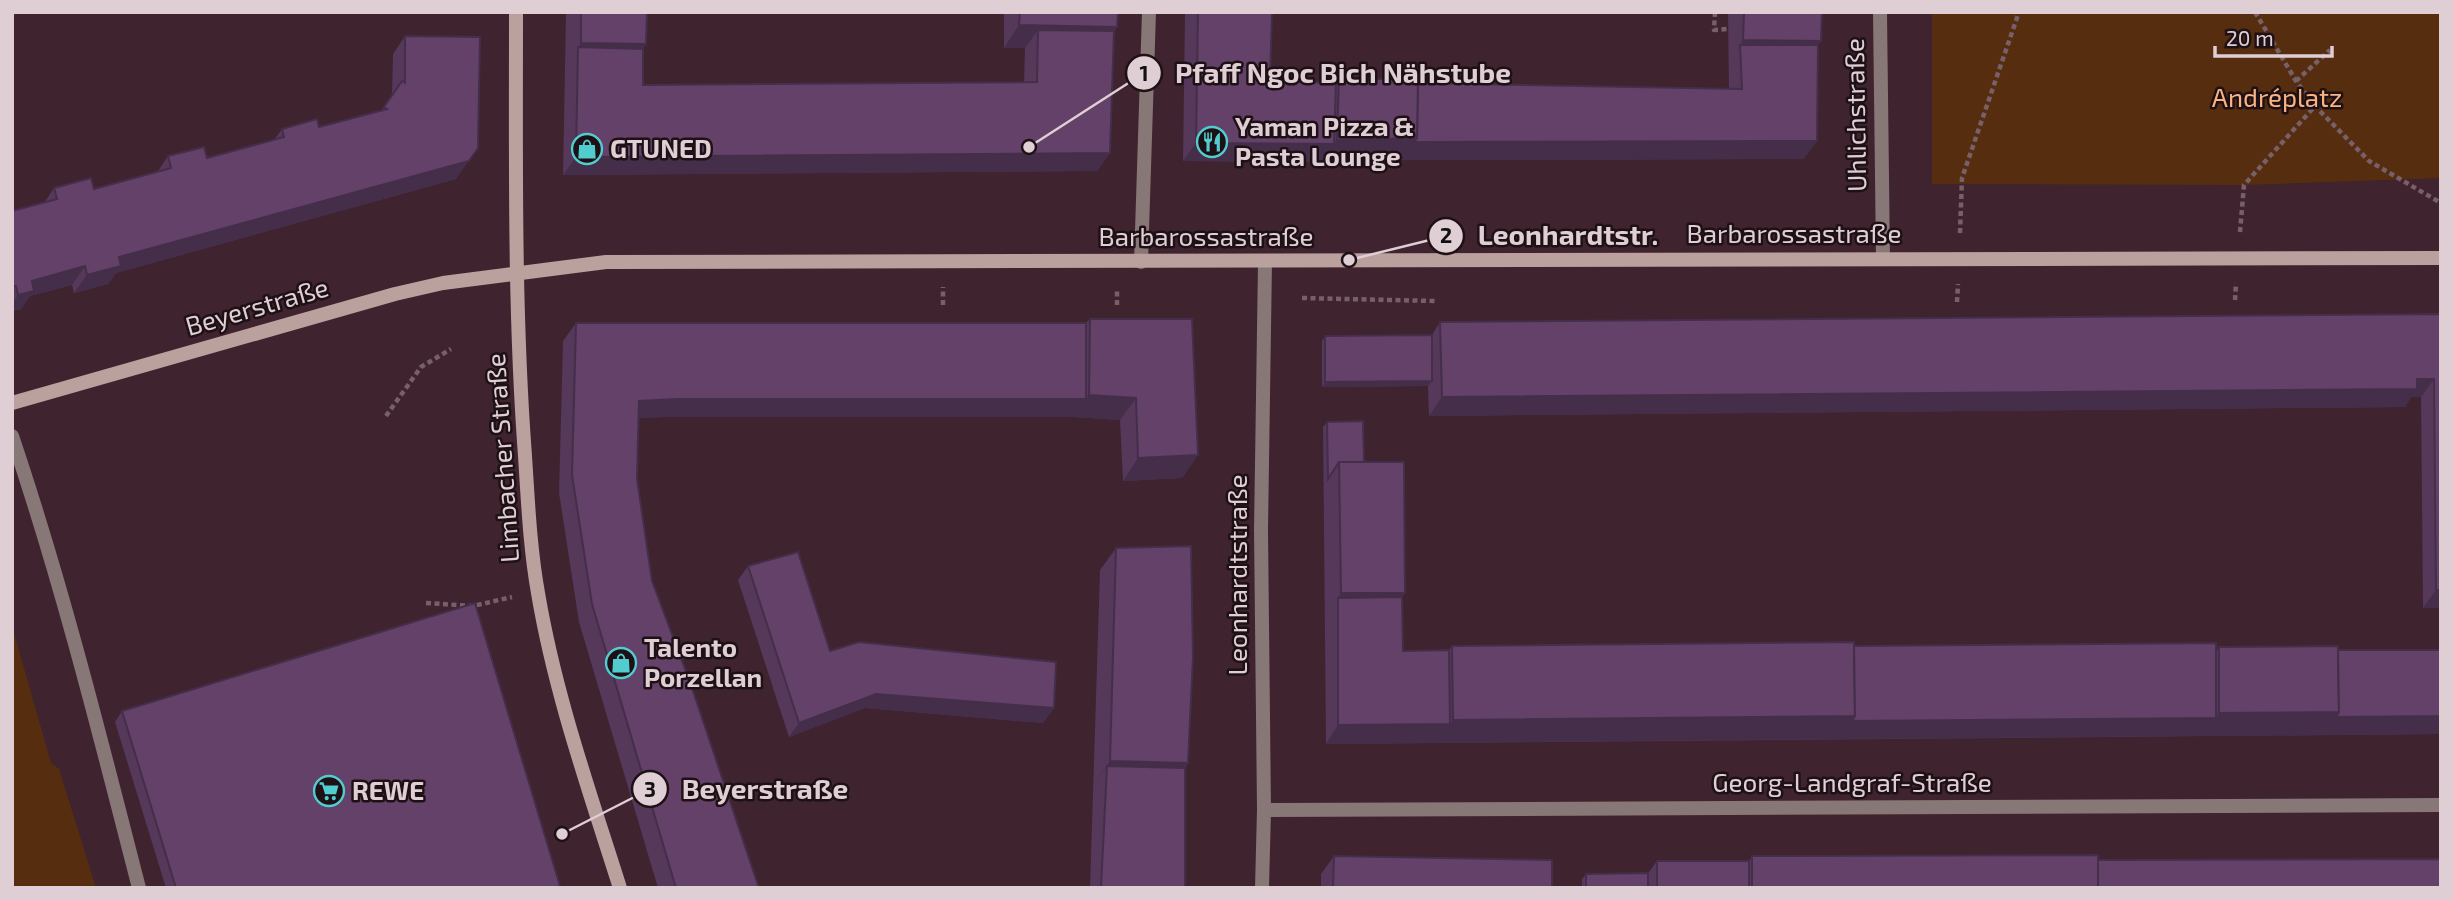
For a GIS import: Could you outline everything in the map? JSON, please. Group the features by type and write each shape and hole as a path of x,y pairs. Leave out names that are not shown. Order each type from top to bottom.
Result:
{"street":[{"name":"Limbacher Straße","path":"516,12 520,393 532,555 537,591 562,704 620,888"},
{"path":"1141,262 1149,12"},
{"name":"Uhlichstraße","path":"1880,12 1883,259"},
{"name":"Barbarossastraße","path":"518,275 606,262 2441,258"},
{"name":"Leonhardtstraße","path":"1262,888 1264,810 1261,530 1265,262"},
{"name":"Beyerstraße","path":"12,403 394,294 443,283 518,275"},
{"path":"12,436 36,505 139,888"},
{"name":"Georg-Landgraf-Straße","path":"1264,810 2441,805"}],"path":[{"path":"1714,12 1714,30 1728,29"},
{"path":"1958,259 1962,178 2019,12"},
{"path":"2255,12 2296,81 2315,106 2369,161 2441,203"},
{"path":"2296,81 2330,50"},
{"path":"2237,258 2244,186 2315,106"},
{"path":"1303,298 1434,301"},
{"path":"386,416 421,367 451,349"},
{"path":"426,603 472,606 504,599"}],"green space":[{"name":"Andréplatz","path":"1932,12 2441,12 2441,178 2244,185 1932,184"},
{"path":"12,626 51,763 59,769 96,888 12,888"}],"building":[{"path":"581,12 647,12 646,44 581,43"},
{"path":"1020,12 1118,12 1117,27 1019,25"},
{"path":"1198,12 1272,12 1270,81 1336,83 1334,144 1196,143"},
{"path":"1744,12 1822,12 1821,41 1743,40"},
{"path":"1038,30 1114,31 1110,153 576,157 578,47 643,49 643,85 1037,82"},
{"path":"405,36 480,37 478,148 469,161 119,257 121,266 87,275 85,266 32,281 34,291 18,295 16,286 12,286 12,211 57,199 54,188 91,178 94,189 171,168 168,156 204,147 207,158 284,137 282,129 317,119 319,127 387,109 384,107 402,81 405,83"},
{"path":"1740,45 1818,45 1817,141 1414,142 1417,138 1418,83 1742,89"},
{"path":"1339,79 1418,79 1417,138 1337,140"},
{"path":"2441,314 2441,590 2436,590 2434,379 2417,379 2417,389 1442,397 1440,322"},
{"path":"1090,319 1192,319 1198,455 1138,458 1136,398 1089,395"},
{"path":"576,323 1086,323 1086,399 639,401 637,479 652,581 690,682 759,888 676,888 592,604 572,475"},
{"path":"1432,335 1432,381 1325,382 1325,336"},
{"path":"1363,421 1364,462 1339,462 1328,479 1327,422"},
{"path":"1339,462 1404,462 1405,593 1341,593"},
{"path":"1191,546 1193,657 1188,763 1110,761 1116,548"},
{"path":"798,552 830,651 859,642 1056,662 1054,708 876,694 799,723 748,566"},
{"path":"1402,597 1403,651 1449,650 1450,724 1338,725 1338,598"},
{"name":"REWE","path":"475,603 560,886 176,888 122,711"},
{"path":"1854,642 1855,716 1453,720 1452,646"},
{"path":"2216,643 2216,718 1852,721 1855,716 1854,646"},
{"path":"2338,646 2339,712 2219,713 2219,647"},
{"path":"2338,650 2441,650 2441,716 2336,717 2339,712"},
{"path":"1107,766 1185,768 1185,888 1101,888"},
{"path":"2098,855 2098,888 1752,888 1752,856"},
{"path":"1334,856 1552,860 1552,888 1333,888"},
{"path":"2441,859 2441,888 2098,888 2098,860"},
{"path":"1657,861 1749,861 1749,888 1657,888"},
{"path":"1648,873 1648,888 1586,888 1586,874"}],"place":[{"name":"Yaman Pizza & Pasta Lounge","path":"1212,142"},
{"name":"Pfaff Ngoc Bich Nähstube","path":"1029,147"},
{"name":"GTUNED","path":"587,149"},
{"name":"Leonhardtstr.","path":"1349,260"},
{"name":"Talento Porzellan","path":"621,663"},
{"name":"REWE","path":"329,791"},
{"name":"Beyerstraße","path":"562,834"}]}
